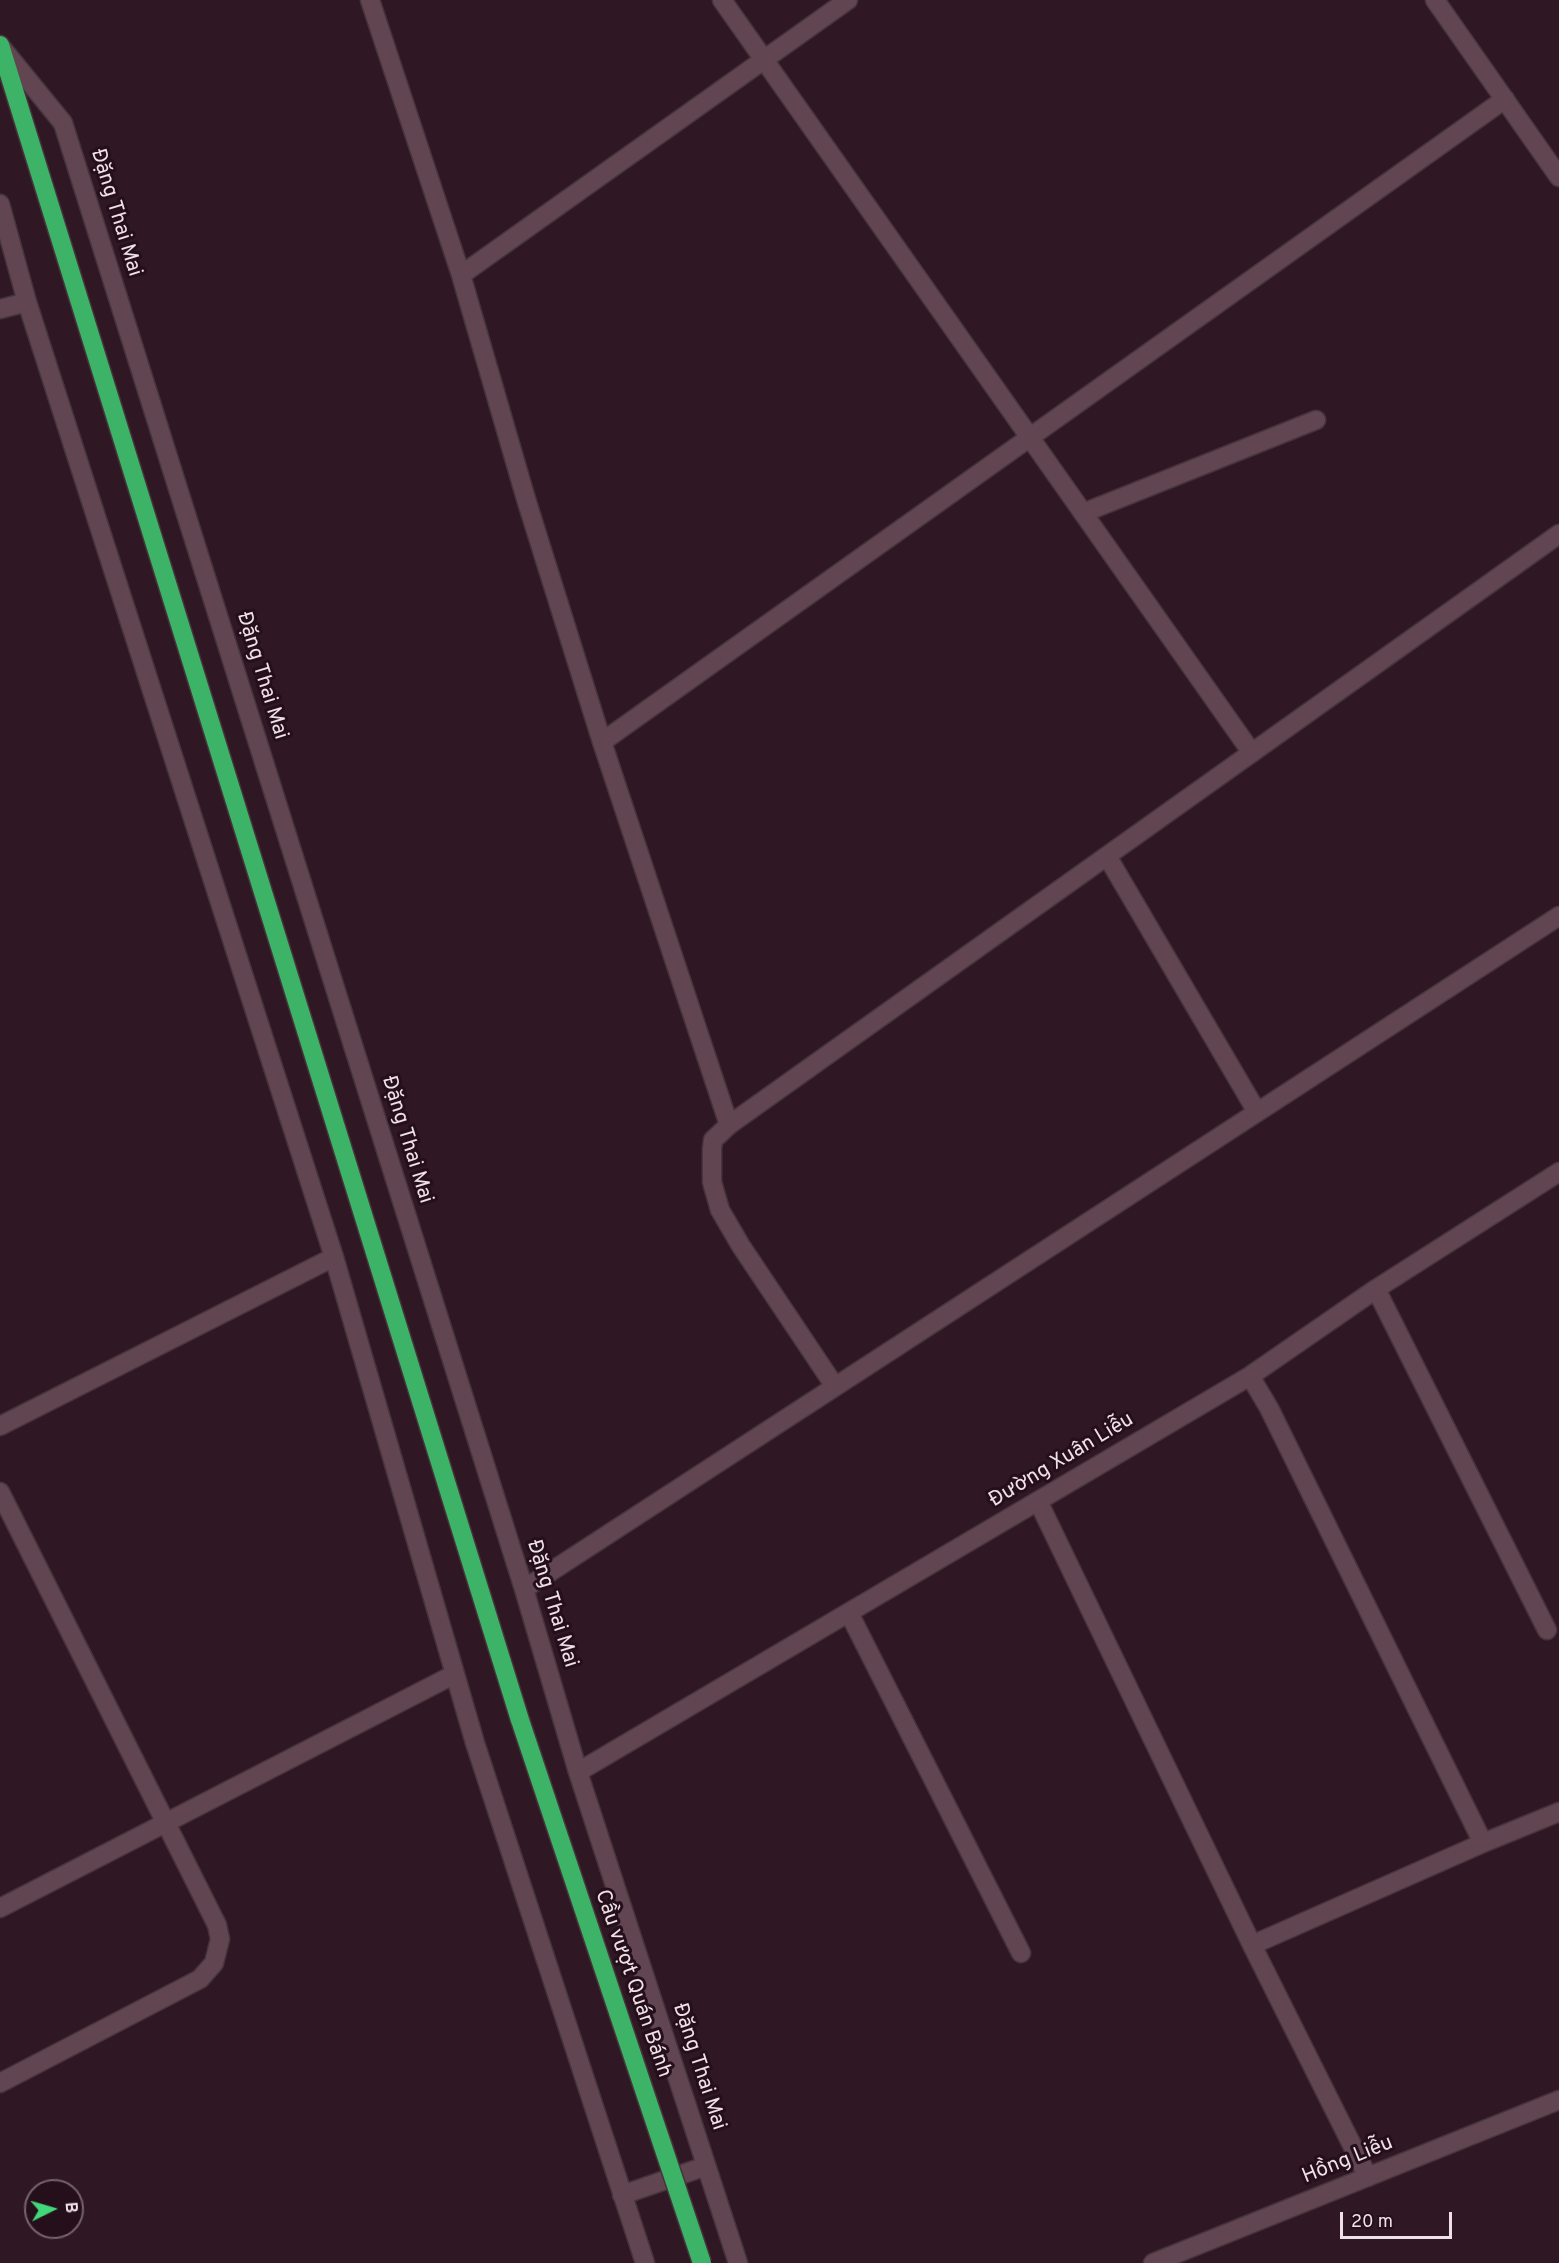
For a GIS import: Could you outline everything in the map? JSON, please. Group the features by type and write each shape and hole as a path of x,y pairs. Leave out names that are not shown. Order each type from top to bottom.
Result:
{"highway":[{"name":"Cầu vượt Quán Bánh","path":"0,46 520,1720 702,2263"}],"street":[{"path":"370,0 461,275 530,510 602,742 729,1125"},
{"path":"722,0 1252,753"},
{"path":"461,275 848,0"},
{"path":"1435,0 1559,177"},
{"path":"0,46 0,52"},
{"name":"Đặng Thai Mai","path":"0,46 63,123 524,1589 578,1772 738,2263"},
{"path":"602,742 1504,99"},
{"path":"0,204 27,302 334,1257 455,1674 645,2263"},
{"path":"0,309 27,302"},
{"path":"1083,513 1316,420"},
{"path":"834,1385 741,1246 720,1210 712,1182 713,1140 729,1125 1559,534"},
{"path":"1107,856 1257,1112"},
{"path":"524,1589 834,1385 1559,916"},
{"name":"Đường Xuân Liễu","path":"578,1772 1250,1376 1376,1288 1557,1179"},
{"path":"0,1426 334,1257"},
{"path":"1376,1288 1547,1630"},
{"path":"1250,1376 1269,1408 1483,1843"},
{"path":"0,1492 217,1925 220,1939 214,1963 200,1979 0,2083"},
{"path":"1038,1501 1252,1945 1368,2177"},
{"path":"849,1612 1021,1953"},
{"path":"0,1908 455,1674"},
{"path":"1252,1945 1559,1812"},
{"name":"Hồng Liễu","path":"1153,2263 1559,2100"},
{"path":"622,2195 706,2166"}]}
